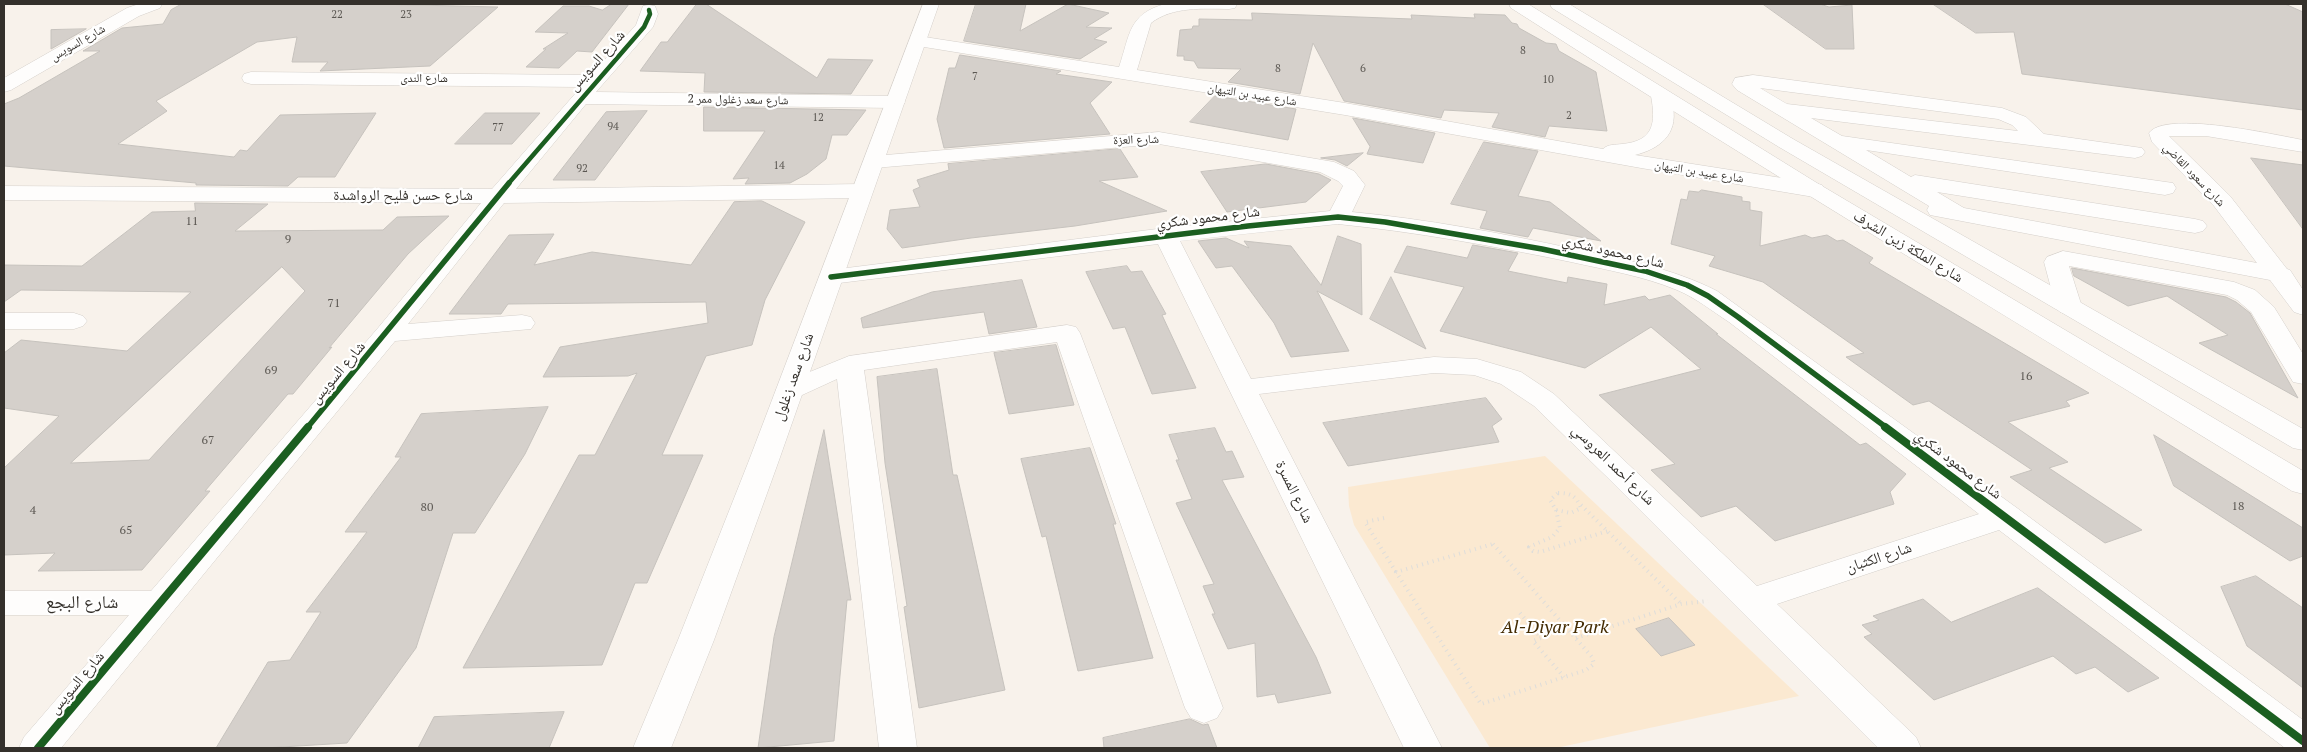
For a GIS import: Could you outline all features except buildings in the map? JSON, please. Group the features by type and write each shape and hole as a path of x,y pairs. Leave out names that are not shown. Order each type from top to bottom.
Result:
{"street":[{"name":"شارع السويس","path":"4,86 133,12 154,4"},
{"name":"شارع سعد زغلول","path":"652,748 696,640 790,390 931,4"},
{"path":"1126,75 1143,21 1148,15 1167,9 1229,4"},
{"name":"شارع الملكة زين الشرف","path":"1517,4 1661,96 1814,190 2303,484"},
{"name":"شارع الملكة زين الشرف","path":"1558,4 1880,198 2303,441"},
{"name":"شارع السويس","path":"38,748 387,334 498,196 588,89 644,27 650,14 649,7"},
{"name":"شارع عبيد بن التيهان","path":"918,41 1375,114 1584,152 1814,190"},
{"name":"شارع الندى","path":"251,78 588,89"},
{"path":"1956,213 1777,108 1741,84 1742,82 1753,81 2002,114 2020,121 2036,138"},
{"name":"شارع سعد زغلول ممر 2","path":"588,89 896,102"},
{"name":"شارع عبيد بن التيهان","path":"1584,152 1632,149 1655,139 1662,131 1664,116 1661,96"},
{"path":"1777,108 2036,138 2128,145 2226,265"},
{"name":"شارع سعود القاضي","path":"2303,146 2185,129 2164,130 2159,134 2159,138 2165,146 2222,202 2281,275 2303,307"},
{"name":"شارع العزة","path":"874,162 1159,138 1305,163 1337,172 1346,176 1354,185 1338,217"},
{"path":"1831,139 2165,188"},
{"path":"1899,180 2195,226"},
{"name":"شارع حسن فليح الرواشدة","path":"4,193 498,196 862,191"},
{"path":"1880,198 2281,275"},
{"name":"شارع محمود شكري","path":"831,277 1338,217 1385,222 1542,249 1645,271 1687,284 1738,317 2006,516 2303,741"},
{"name":"شارع المسرة","path":"1165,236 1244,388 1340,587 1423,748"},
{"path":"2069,307 2056,262 2063,258 2234,289 2251,298 2261,307 2303,376"},
{"path":"4,321 74,321"},
{"path":"387,334 522,323"},
{"path":"790,390 849,364 1067,333 1204,708"},
{"path":"849,364 898,748"},
{"name":"شارع أحمد العروسي","path":"1244,388 1434,365 1477,367 1512,378 1544,400 1750,598 1902,748"},
{"name":"شارع الكثبان","path":"1750,598 2006,516"},
{"name":"شارع البجع","path":"4,603 160,603"}],"path":[{"path":"1608,531 1540,552 1533,551 1529,547 1552,537 1560,528 1556,510 1550,500 1551,497 1558,493 1573,495 1681,604"},
{"path":"1556,510 1566,513 1576,512 1581,508 1581,505"},
{"path":"1384,518 1365,522 1396,572 1481,704 1586,670 1594,664 1592,657 1493,544 1396,572"},
{"path":"1576,638 1681,604 1750,598"},
{"path":"1520,613 1541,638 1533,640 1564,677"}],"green space":[{"name":"Al-Diyar Park","path":"1545,456 1799,696 1556,748 1490,748 1354,525 1349,506 1348,487"}],"cycle path":[{"path":"38,748 387,334 498,196 644,27 650,14 649,10"},
{"path":"831,277 1248,226 1338,217 1385,222 1542,249 1645,271 1687,285 1708,296 1738,317 2303,741"}]}
